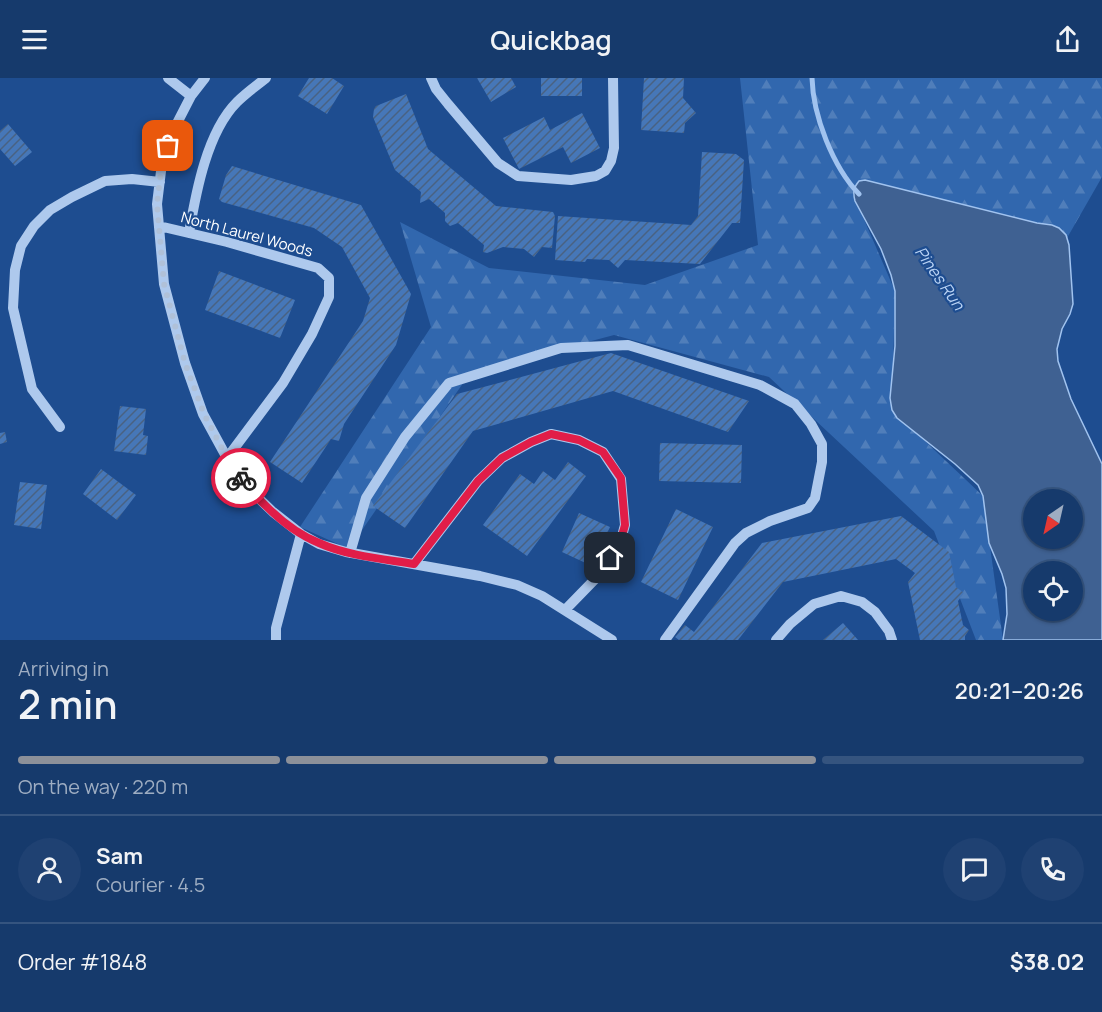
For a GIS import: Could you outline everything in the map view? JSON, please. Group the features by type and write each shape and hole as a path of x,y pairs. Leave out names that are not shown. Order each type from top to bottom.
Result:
{"street":[{"path":"168,78 191,96"},
{"path":"205,78 191,96 174,129 162,163 157,204 164,284 185,363 204,414 227,458 246,486 273,512 301,534 319,544 350,553 480,576 517,585 542,596 612,640"},
{"path":"189,233 196,195 214,135 236,103 266,78"},
{"path":"431,78 436,89 498,163 519,176 571,180 596,176 605,171 611,161 614,148 613,78"},
{"path":"60,427 32,389 13,308 15,270 21,246 34,226 50,210 105,181 132,179 160,182"},
{"name":"North Laurel Woods","path":"159,226 227,242 318,268 329,278 329,297 312,334 283,383 227,458"},
{"path":"350,553 366,498 405,437 449,383 561,348 628,345 760,385 795,404 811,424 822,444 822,462 815,498 808,508 770,521 746,533 735,543 665,640"},
{"path":"414,564 478,481 502,458 551,434 579,440 603,452 621,478 625,525 620,543 601,573 565,610"},
{"path":"276,640 276,628 301,534"},
{"path":"776,640 790,624 814,604 841,596 862,602 875,612 889,631 892,640"}],"green space":[{"path":"740,78 1102,78 1102,177 1067,238 853,194 895,291 892,410 983,496 1003,640 976,640 934,531 769,377 614,335 470,373 349,549 300,527 431,327 400,222 489,268 645,285 758,245"}],"water":[{"path":"865,180 1052,225 1066,235 1069,245 1073,304 1062,329 1057,349 1058,361 1071,399 1102,464 1102,640 1003,640 1007,614 1006,588 989,543 983,496 978,485 897,418 892,410 890,398 895,346 895,291 881,249 855,201 856,186 859,181"}],"building":[{"path":"309,78 332,78 344,86 327,114 298,96"},
{"path":"477,78 511,78 516,87 491,102"},
{"path":"541,78 582,78 582,96 541,96"},
{"path":"644,78 684,78 683,98 696,113 685,123 684,133 641,130"},
{"path":"406,94 428,149 496,206 553,212 555,216 552,248 542,247 534,257 524,249 503,247 487,253 483,252 484,245 458,223 450,226 445,221 445,213 429,199 420,203 421,192 395,170 373,117 376,106"},
{"path":"582,113 600,148 571,163 563,147 519,169 503,138 544,117 550,130"},
{"path":"8,124 32,152 15,166 0,149 0,131"},
{"path":"702,152 736,154 744,160 740,223 732,223 700,264 625,260 618,268 609,260 587,259 585,262 555,260 558,216 691,225 698,216"},
{"path":"232,166 361,205 411,294 396,345 344,424 339,441 331,439 302,483 270,462 363,321 370,298 342,247 314,228 222,202 219,199 226,175"},
{"path":"219,271 295,300 280,338 205,310"},
{"path":"611,353 749,401 728,432 613,391 473,431 405,528 373,506 457,394"},
{"path":"120,406 146,409 143,435 148,436 146,455 114,451"},
{"path":"5,432 7,442 0,444 0,433"},
{"path":"660,443 742,445 741,483 659,481"},
{"path":"568,462 586,476 527,556 483,525 520,474 534,484 543,471 555,480"},
{"path":"101,469 136,495 117,520 83,494"},
{"path":"20,482 47,485 41,529 14,525"},
{"path":"676,509 713,527 678,600 641,582"},
{"path":"579,513 610,527 592,566 562,552"},
{"path":"901,516 949,552 956,587 964,593 958,601 963,625 969,630 965,640 920,640 908,582 915,573 896,559 783,582 738,640 679,640 675,637 685,625 694,632 762,543"},
{"path":"843,623 858,640 823,640"}],"waterway":[{"name":"Pines Run","path":"812,78 816,108 826,140 841,170 859,194"}],"way so far":[{"path":"168,146 162,163 157,204 164,284 185,363 204,414 227,458 241,478"}],"route":[{"path":"241,478 246,486 273,512 301,534 319,544 346,552 414,564 478,481 502,458 551,434 579,440 603,452 621,478 625,525 620,543 610,558"}]}
